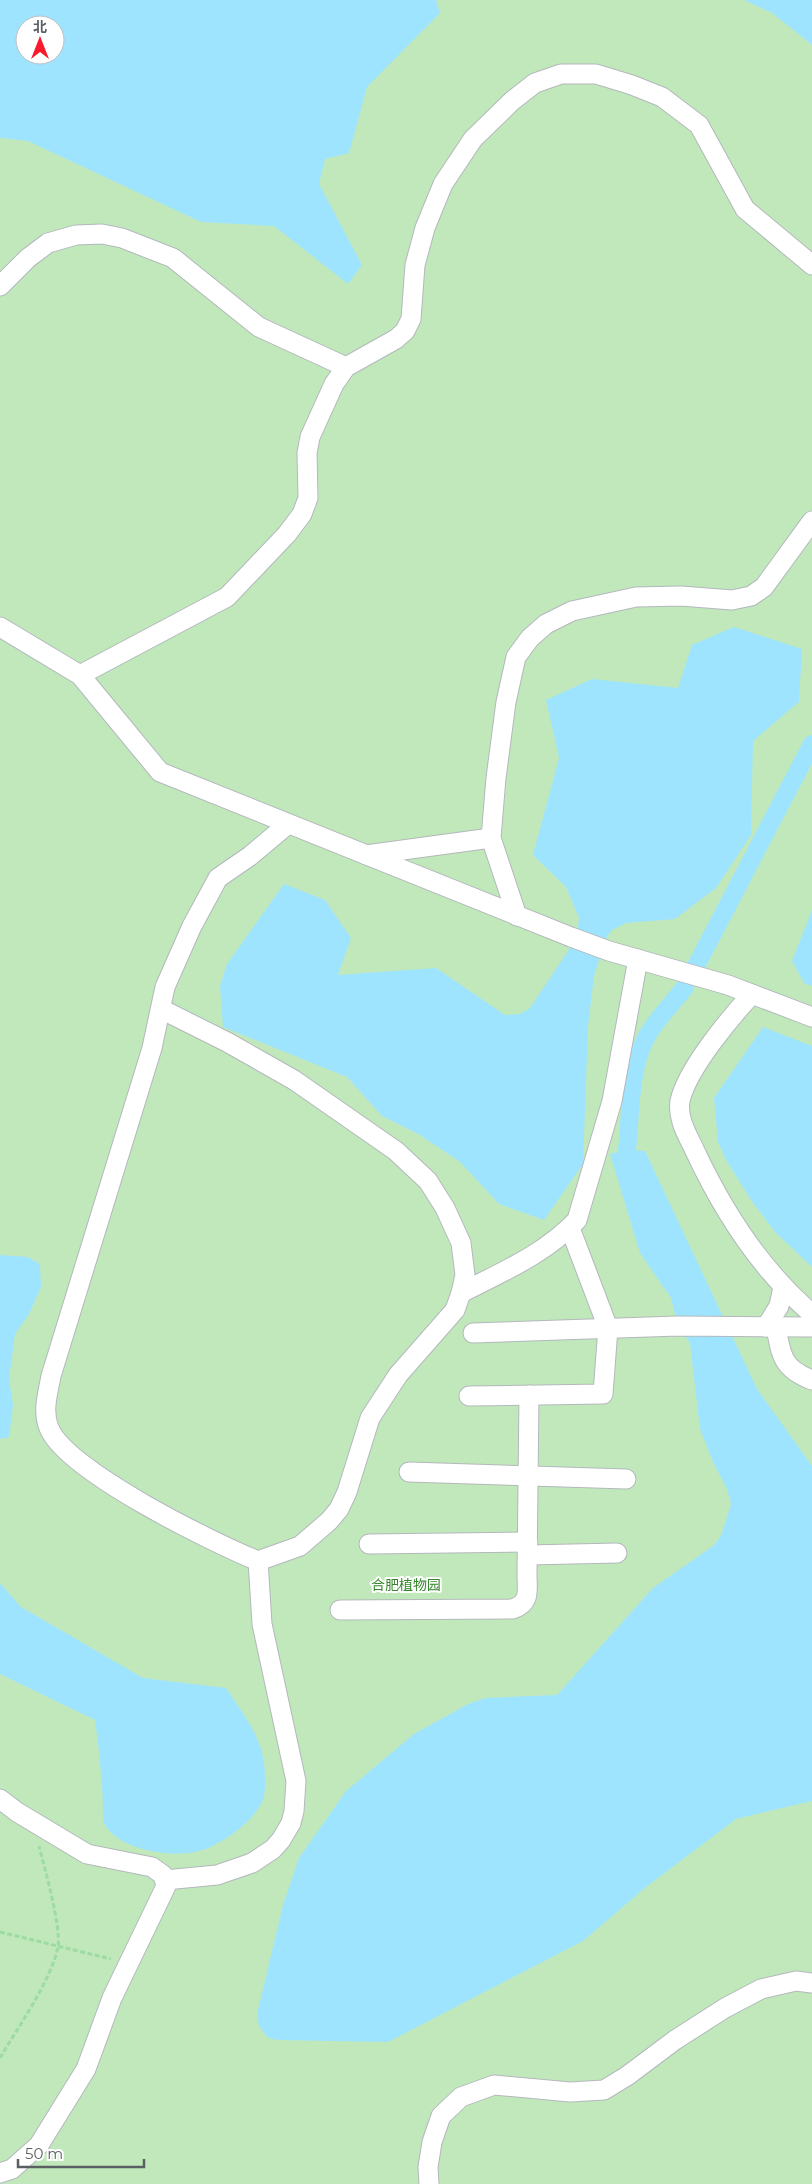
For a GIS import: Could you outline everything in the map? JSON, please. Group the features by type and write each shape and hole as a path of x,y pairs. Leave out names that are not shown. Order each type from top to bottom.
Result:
{"street":[{"path":"80,675 227,597 287,534 302,514 308,498 307,453 310,437 334,384 346,366 396,339 408,326 416,265 425,228 443,184 473,138 512,101 535,83 561,74 596,74 662,97 699,125 745,208 812,265"},
{"path":"0,286 28,258 48,243 76,235 102,234 122,238 173,258 259,327 346,366"},
{"path":"516,916 491,838 496,778 506,702 516,657 530,638 552,620 572,611 636,597 682,596 732,600 751,596 764,588 812,521"},
{"path":"0,627 80,675 160,772 570,937 608,951 728,986 812,1016"},
{"path":"161,1009 227,1042 294,1080 396,1151 428,1182 445,1208 461,1243 465,1275 455,1310 398,1375 370,1418 347,1492 334,1515 329,1522 300,1546 258,1561 177,1523 90,1470 56,1441 46,1418 46,1398 152,1048 164,987 192,926 218,878 250,856 288,824"},
{"path":"366,856 491,838"},
{"path":"461,1293 534,1256 570,1228 577,1220 612,1101 638,959"},
{"path":"752,994 727,1021 703,1057 687,1083 680,1108 683,1124 713,1188 732,1221 783,1286 812,1314"},
{"path":"469,1396 603,1394 608,1328 570,1228"},
{"path":"764,1328 779,1306 783,1286"},
{"path":"473,1333 678,1326 812,1327"},
{"path":"764,1328 793,1370 812,1380"},
{"path":"340,1610 513,1609 523,1604 527,1597 530,1395"},
{"path":"408,1472 626,1479"},
{"path":"369,1544 528,1548 617,1553"},
{"path":"165,1880 217,1875 252,1863 277,1845 291,1823 294,1811 296,1781 262,1624 258,1561"},
{"path":"0,1799 34,1823 87,1854 152,1866 163,1875 166,1886 112,1998 86,2069 39,2145 12,2169 0,2173"},
{"path":"429,2184 428,2167 432,2142 441,2116 461,2097 494,2085 570,2092 604,2090 627,2076 675,2040 725,2008 761,1989 796,1981 812,1983"}],"path":[{"path":"0,2058 48,1975 58,1946 58,1929 34,1823"},
{"path":"0,1932 129,1964"}],"green space":[{"name":"合肥植物园","path":"0,0 812,0 812,2184 0,2184"}],"water":[{"path":"0,0 436,0 440,13 367,87 349,153 325,159 319,184 362,265 348,284 274,226 201,222 28,141 0,138"},
{"path":"744,0 812,0 812,45 772,13"},
{"path":"734,627 802,649 799,702 753,741 751,835 716,888 675,919 626,923 612,930 606,938 594,976 588,1026 583,1164 544,1220 499,1204 460,1162 420,1135 382,1116 347,1077 223,1027 220,986 227,964 284,884 325,900 351,938 338,975 436,968 505,1015 520,1014 530,1008 570,948 578,927 579,918 566,887 533,855 559,758 546,700 592,679 678,688 692,645"},
{"path":"812,910 812,986 804,983 792,961"},
{"path":"763,1027 812,1046 812,1267 775,1232 751,1200 726,1160 718,1142 714,1098"},
{"path":"627,1150 645,1151 757,1389 812,1466 812,1801 736,1819 646,1887 583,1941 388,2042 278,2040 268,2038 259,2026 257,2014 283,1905 299,1858 346,1791 414,1734 468,1704 486,1698 557,1695 653,1588 713,1546 721,1536 731,1504 727,1489 714,1464 700,1429 690,1343 678,1326 671,1298 640,1253 610,1154"},
{"path":"0,1255 28,1257 40,1264 41,1287 29,1314 15,1334 9,1379 13,1405 9,1437 0,1439"},
{"path":"0,1583 21,1607 143,1678 226,1688 254,1732 264,1762 264,1797 259,1808 245,1824 227,1838 208,1848 175,1854 162,1853 135,1846 113,1834 105,1825 103,1819 103,1796 95,1720 0,1674"}],"waterway":[{"path":"696,966 812,744"},
{"path":"627,1150 633,1079 640,1052 653,1026 685,987"}]}
